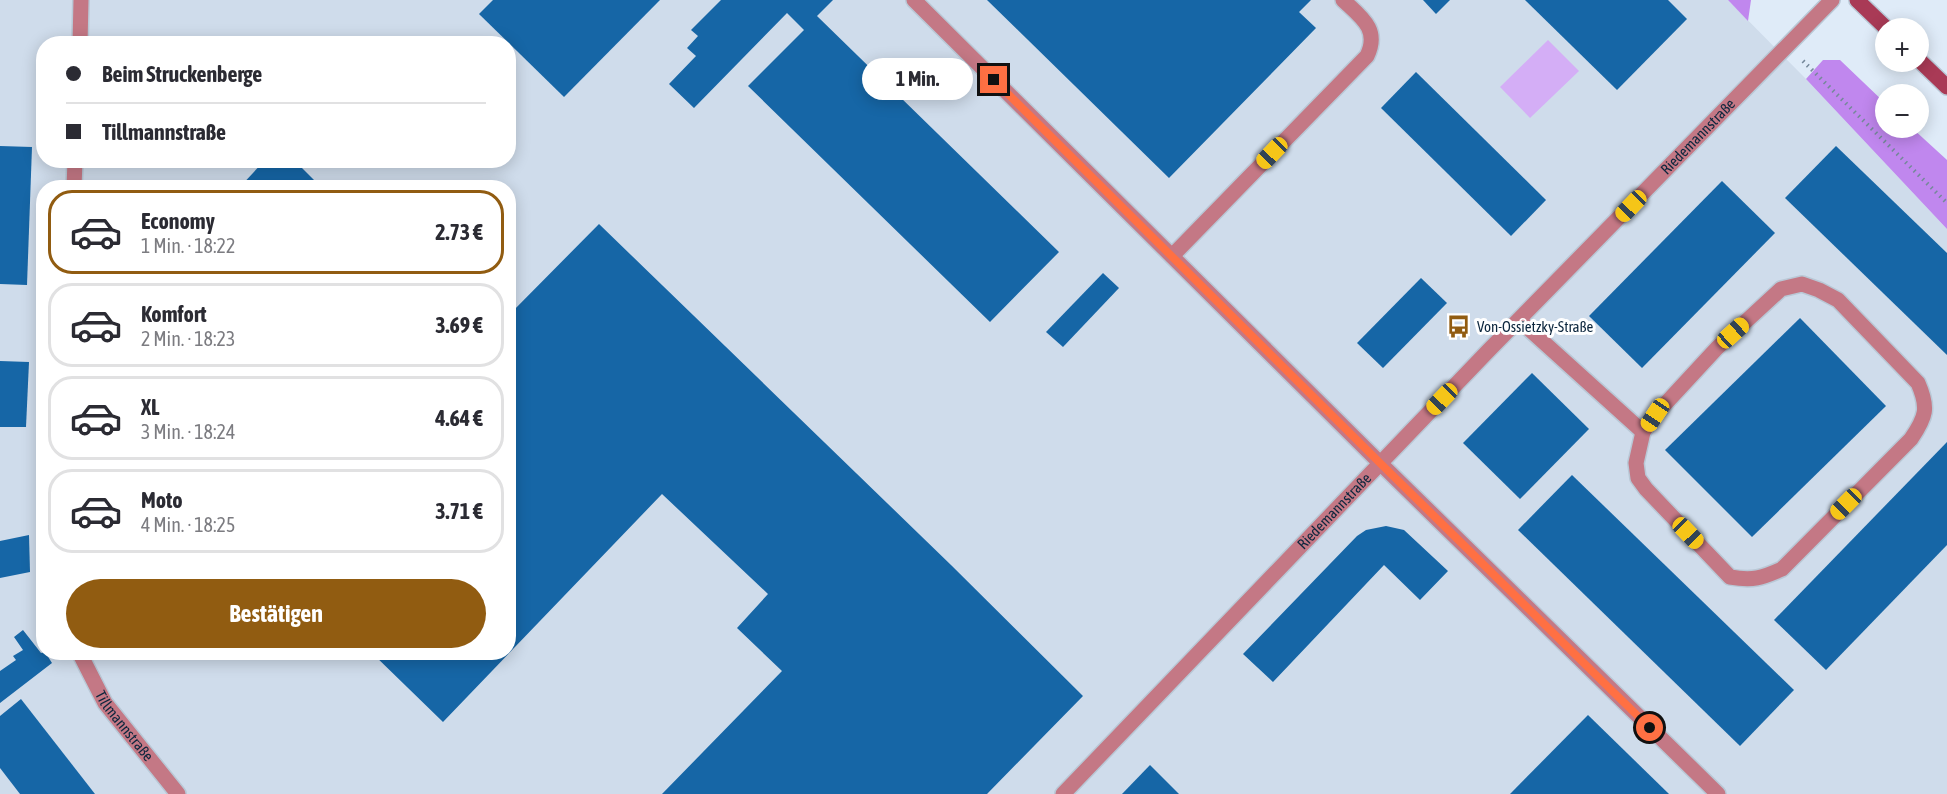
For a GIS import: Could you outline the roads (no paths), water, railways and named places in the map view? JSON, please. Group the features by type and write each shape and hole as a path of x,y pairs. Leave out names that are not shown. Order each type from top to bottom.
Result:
{"main road":[{"path":"1857,0 1876,18"},
{"path":"1929,70 1947,87"}],"street":[{"path":"80,36 81,0"},
{"path":"914,0 1380,463 1718,794"},
{"path":"1172,256 1367,56 1371,48 1371,30 1344,0"},
{"name":"Riedemannstraße","path":"1063,794 1380,463 1833,0"},
{"path":"1802,284 1838,300 1918,383 1924,396 1926,410 1923,422 1911,440 1782,569 1765,577 1749,580 1730,577 1638,478 1636,463 1643,432 1655,415 1717,348 1781,289 1802,284"},
{"path":"1519,320 1643,432"},
{"name":"Tillmannstraße","path":"83,660 105,703 178,794"}],"place":[{"name":"Von-Ossietzky-Straße","path":"1459,327"}]}
